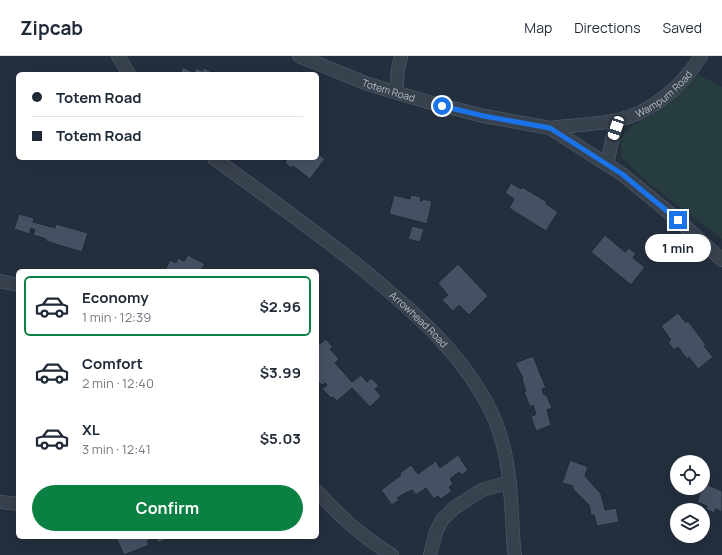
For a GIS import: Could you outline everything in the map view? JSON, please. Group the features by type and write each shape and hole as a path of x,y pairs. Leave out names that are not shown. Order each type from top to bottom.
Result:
{"street":[{"path":"118,56 128,72"},
{"name":"Totem Road","path":"299,56 350,77 428,102 484,116 550,128 622,174 678,220 722,260"},
{"path":"396,92 398,68 401,56"},
{"name":"Wampum Road","path":"550,128 618,120 644,110 668,95 686,78 701,56"},
{"path":"607,165 618,120"},
{"name":"Arrowhead Road","path":"217,160 317,233 397,297 438,336 455,356 489,407 502,440 510,482 514,554"},
{"path":"0,281 16,285"},
{"path":"430,555 436,532 442,520 454,508 482,490 510,482"},
{"path":"319,493 332,508 363,536 392,555"},
{"path":"0,502 16,504"}],"green space":[{"path":"697,74 722,87 722,239 651,185 622,158 620,139 633,125 654,114"}],"building":[{"path":"183,67 192,72 181,72"},
{"path":"196,68 202,71 204,68 212,72 194,72"},
{"path":"319,154 325,159 310,179 293,166 291,168 285,163 286,160 319,160"},
{"path":"511,183 521,189 522,187 547,202 546,204 558,212 546,231 509,208 514,199 505,193"},
{"path":"394,195 410,199 411,195 421,197 420,201 423,199 432,201 427,224 389,214"},
{"path":"19,214 34,218 33,222 55,228 56,224 88,233 82,252 46,241 46,239 33,235 35,230 31,228 29,234 14,229"},
{"path":"412,226 424,229 420,242 408,239"},
{"path":"605,235 625,252 629,248 636,254 633,258 645,267 631,285 591,252"},
{"path":"188,255 205,264 202,269 166,269 170,260 176,263 178,258 184,261"},
{"path":"458,264 488,296 469,315 459,305 453,311 442,300 448,295 438,283"},
{"path":"678,313 686,323 688,321 713,357 698,369 689,357 687,359 678,347 674,350 668,342 671,340 661,326"},
{"path":"326,339 333,347 330,349 339,359 335,363 352,382 361,375 367,382 371,378 379,386 375,389 381,396 370,407 352,388 337,401 333,397 331,398 322,389 327,385 325,383 322,385 319,382 319,344"},
{"path":"533,356 546,388 542,389 544,395 546,394 552,408 547,410 551,425 536,431 531,417 536,414 533,405 530,407 524,392 526,391 523,378 515,363"},
{"path":"458,455 468,470 462,475 459,472 450,479 453,484 449,487 452,491 441,499 438,496 434,499 426,488 416,495 412,490 405,493 397,498 399,500 392,505 381,490 401,475 400,473 411,465 418,474 436,461 440,468"},
{"path":"570,460 588,467 585,476 601,494 605,510 616,508 619,522 597,526 594,515 591,515 589,505 573,489 573,486 562,483"},
{"path":"710,486 722,491 722,512 716,509 714,513 710,511 710,503 697,502 700,495 710,495"},
{"path":"117,539 152,539 147,541 149,545 124,555"},
{"path":"157,539 167,539 158,543"}],"route":[{"path":"442,106 484,116 550,128 622,174 678,220"}]}
